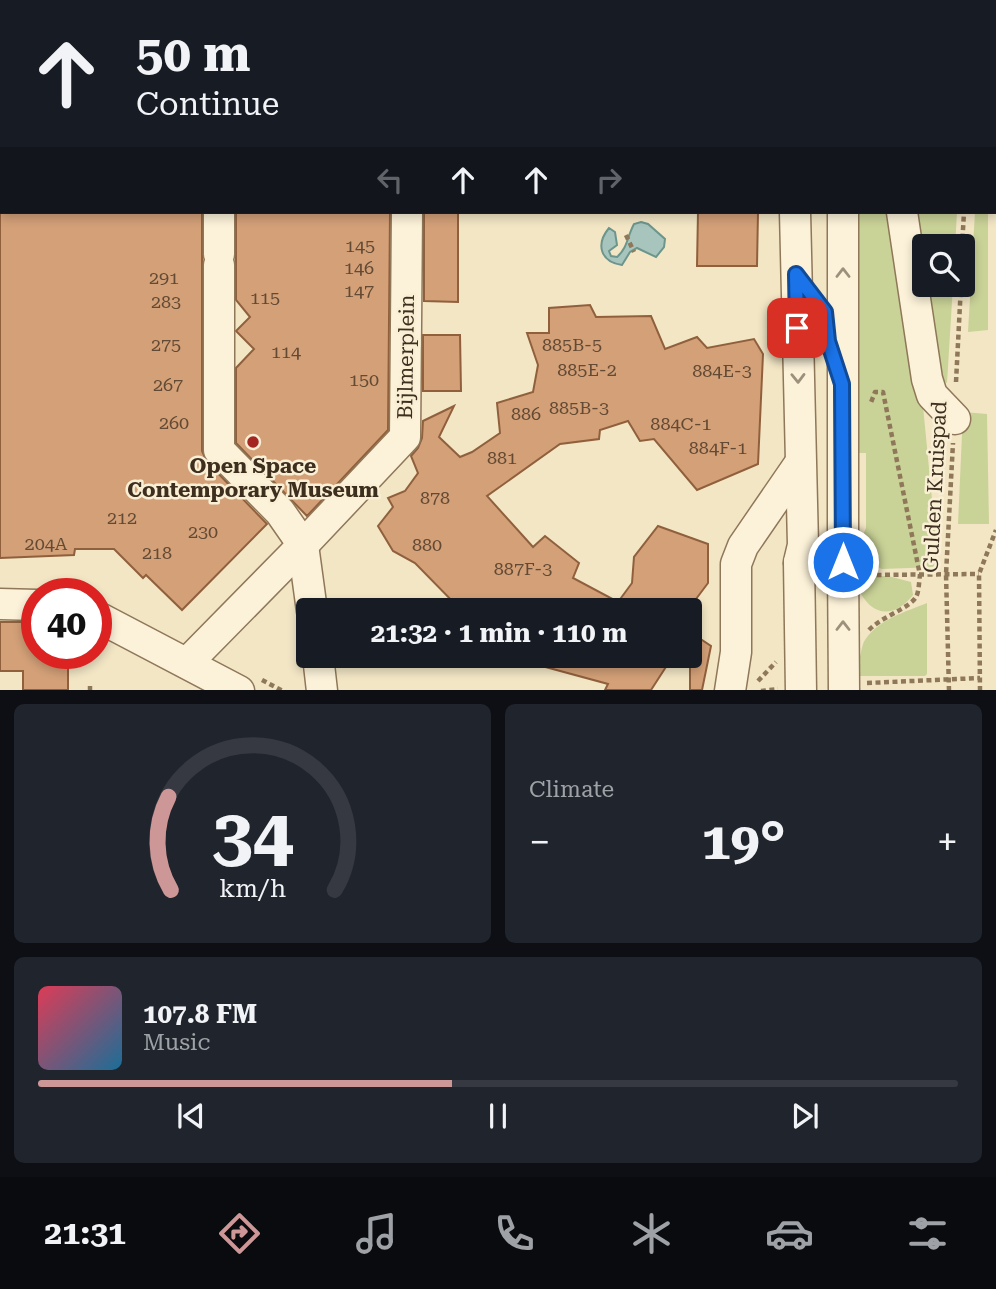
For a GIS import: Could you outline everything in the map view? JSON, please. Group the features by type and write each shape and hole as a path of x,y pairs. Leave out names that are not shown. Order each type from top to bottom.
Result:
{"street":[{"path":"219,214 219,259 228,332 219,450 280,512 303,545 310,598"},
{"name":"Bijlmerplein","path":"187,663 405,437 407,214"},
{"path":"795,214 803,545 799,562 801,690"},
{"path":"843,214 844,690"},
{"path":"902,214 927,379 932,395 955,419"},
{"path":"796,274 825,312 828,341 842,384"},
{"path":"730,690 736,652 736,564 743,546 800,463"},
{"path":"0,604 21,605"},
{"path":"112,625 237,690"},
{"path":"320,668 325,690"}],"path":[{"path":"963,234 964,214"},
{"path":"626,235 634,252"},
{"name":"Gulden Kruispad","path":"949,690 946,574 960,297"},
{"path":"867,633 874,624 911,603 917,596 920,575 883,392 875,392 869,412"},
{"path":"980,690 979,575 996,530"},
{"path":"920,575 979,575"}],"green space":[{"path":"852,214 957,214 956,234 912,234 912,297 952,297 947,383 935,376 923,406 936,567 882,569 853,559 866,528 866,453 851,453"},
{"path":"975,214 988,214 988,330 968,332 970,297 975,297"},
{"path":"963,412 987,414 989,524 958,524"},
{"path":"876,576 911,582 913,595 906,603 891,611 876,609 863,598 858,588 862,580"},
{"path":"927,603 927,674 857,676 858,660 865,640 871,633 893,617"}],"water":[{"path":"634,224 648,224 665,239 664,247 656,257 637,248 630,252 622,265 609,260 602,252 601,246 609,228 615,232 617,245 609,251 611,256 617,257"}],"building":[{"path":"0,214 202,214 202,451 207,462 267,524 182,610 146,575 143,578 114,549 75,549 74,555 0,558"},
{"path":"236,214 390,214 388,430 307,516 236,443 236,368 254,349 236,331 250,317 236,300"},
{"path":"424,214 458,214 458,302 424,301"},
{"path":"698,214 758,214 757,266 697,266"},
{"path":"590,305 596,317 651,316 665,349 697,337 707,348 754,339 763,354 758,464 697,490 654,439 640,441 628,421 600,430 599,439 560,444 487,496 533,547 545,536 579,563 573,578 610,598 449,598 415,563 393,551 378,526 393,507 388,498 405,491 418,473 411,456 422,438 423,421 454,406 439,437 460,457 500,433 497,403 533,392 538,365 527,333 549,333 549,308"},
{"path":"423,335 460,335 461,391 423,391"},
{"path":"658,526 708,544 708,583 697,598 621,598 632,583 634,557"},
{"path":"0,622 21,622 21,669 68,669 68,690 23,690 23,671 0,671"},
{"path":"702,640 711,646 702,690 690,690 690,668 702,668"},
{"path":"549,668 665,668 651,690 605,690 608,684"}],"place":[{"name":"Open Space Contemporary Museum","path":"253,442"}],"route":[{"path":"797,328 796,274 825,312 828,341 842,384 843,562"}]}
